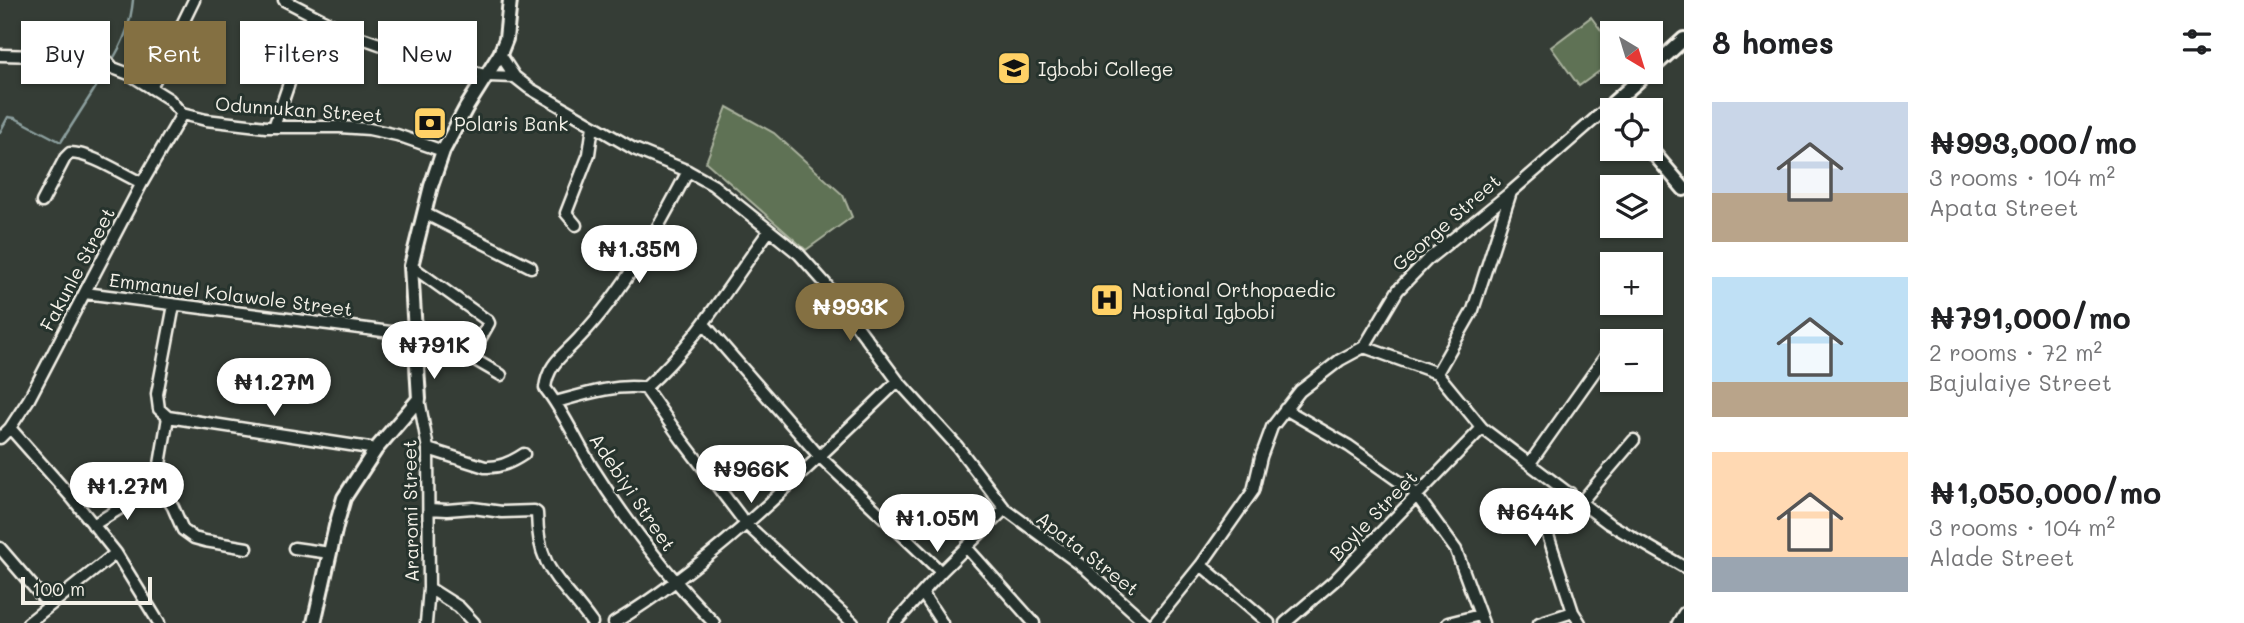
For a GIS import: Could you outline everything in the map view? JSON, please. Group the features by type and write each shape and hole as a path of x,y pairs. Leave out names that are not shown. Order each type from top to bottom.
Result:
{"street":[{"path":"151,88 194,0"},
{"path":"284,0 348,33 382,45 488,76 515,77"},
{"path":"314,623 335,526 344,498 376,449 419,399 411,267 443,151 500,54 506,38 510,0"},
{"path":"274,127 312,16"},
{"name":"George Street","path":"1663,58 1684,39"},
{"path":"500,54 515,77"},
{"name":"Odunnukan Street","path":"0,55 84,57 110,65 169,99 182,114 206,120 274,127 369,129 397,135 443,151"},
{"name":"Apata Street","path":"515,77 529,88 634,149 692,173 713,185 799,254 825,283 898,382 957,446 1005,509 1085,568 1146,623"},
{"name":"George Street","path":"1624,98 1637,84"},
{"name":"Fakunle Street","path":"0,438 29,400 142,183 182,114"},
{"name":"George Street","path":"1154,623 1201,565 1253,491 1272,427 1300,391 1364,347 1398,290 1427,260 1600,120"},
{"path":"576,225 566,213 589,154 593,126"},
{"path":"42,202 70,153 77,153 142,183"},
{"path":"1660,161 1684,190"},
{"name":"Adebiyi Street","path":"692,173 623,282 590,327 548,369 545,388 556,402 609,494 674,582 713,623"},
{"path":"1437,373 1472,310 1511,192"},
{"path":"424,212 531,267"},
{"path":"645,388 668,368 704,324 769,230"},
{"path":"411,267 488,321 470,358 501,375"},
{"name":"Emmanuel Kolawole Street","path":"85,293 414,335"},
{"path":"174,304 158,394 159,409 167,417 376,449"},
{"path":"704,324 819,456 941,572"},
{"path":"1364,347 1437,373 1482,428 1608,523 1684,567"},
{"path":"1530,463 1600,364"},
{"path":"614,623 649,601 746,524 898,382"},
{"path":"556,402 594,391 631,386 645,388 746,524 853,623"},
{"name":"Araromi Street","path":"419,399 428,449 429,588 426,623"},
{"path":"1285,409 1349,446 1409,488 1416,496 1456,550 1482,619 1448,623"},
{"path":"167,417 158,476 161,488 183,530 194,538 247,548"},
{"path":"10,428 116,553 159,623"},
{"name":"Boyle Street","path":"1285,623 1334,581 1482,428"},
{"path":"1581,502 1634,440"},
{"path":"428,449 494,468 524,454"},
{"path":"93,525 145,493"},
{"path":"1570,493 1546,529 1573,612 1580,623"},
{"path":"429,509 473,508 537,513 544,560 592,623"},
{"path":"895,623 941,572 1005,509"},
{"path":"966,547 1034,623"},
{"path":"0,548 49,605"},
{"path":"293,548 330,553"},
{"path":"28,623 116,553"},
{"path":"1201,565 1269,623"},
{"path":"429,588 459,607 474,623"},
{"path":"923,594 942,623"},
{"path":"1539,623 1573,612"},
{"path":"1678,623 1684,613"}],"green space":[{"path":"1591,17 1600,29 1600,71 1579,86 1551,47"},
{"path":"727,107 774,133 843,195 852,217 806,250 706,162"}],"waterway":[{"path":"111,62 126,32 133,0"},
{"path":"0,132 8,117 15,118 61,142 98,84"}],"place":[{"name":"Igbobi College","path":"1014,68"},
{"name":"Polaris Bank","path":"430,123"},
{"name":"National Orthopaedic Hospital Igbobi","path":"1107,300"}]}
